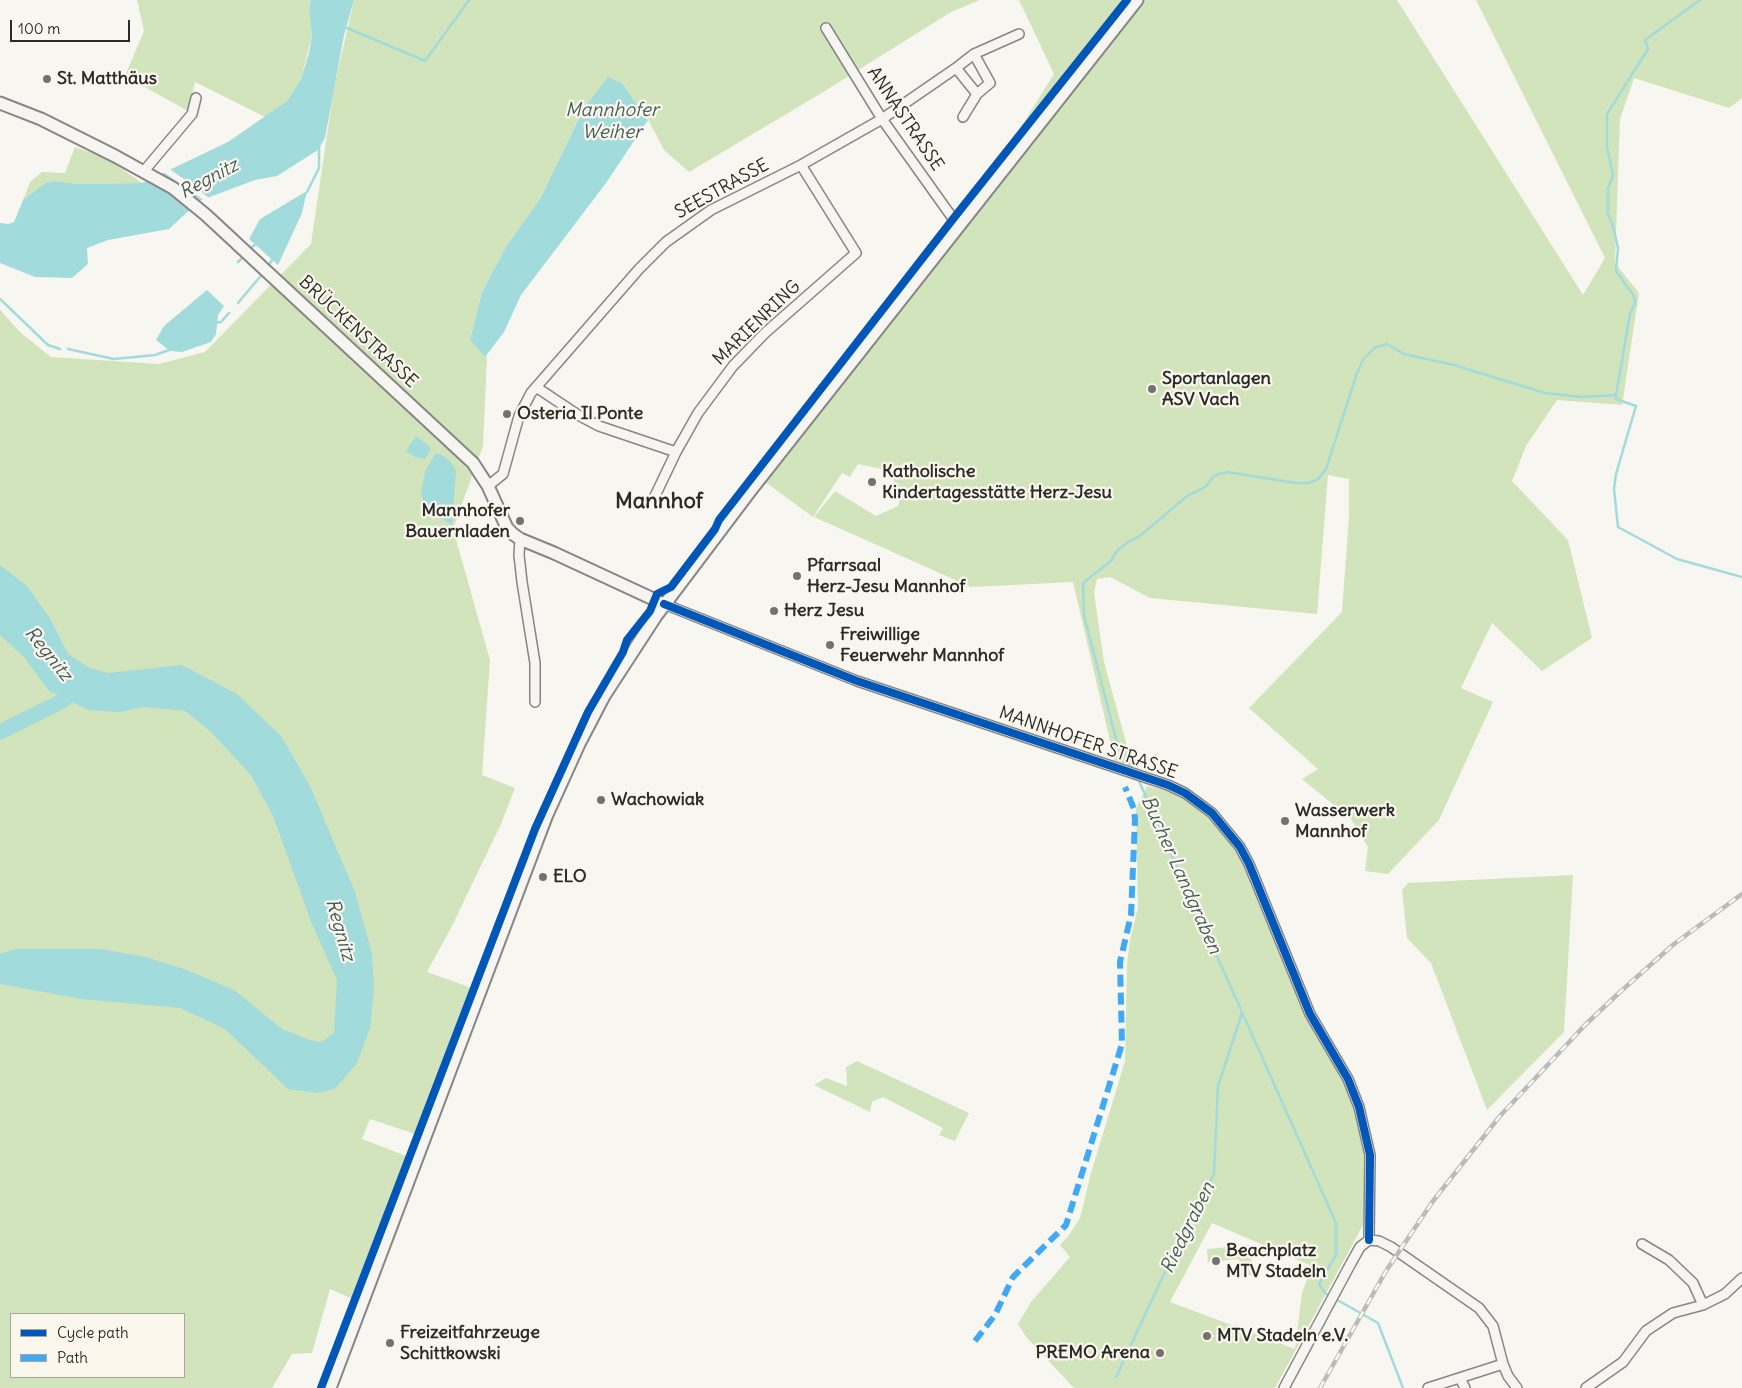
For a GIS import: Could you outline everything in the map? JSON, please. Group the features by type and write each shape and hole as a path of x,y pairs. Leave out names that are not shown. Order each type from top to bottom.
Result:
{"main road":[{"path":"330,1388 557,791 604,696 627,657 664,604 1137,0"},
{"path":"0,103 41,119 147,172"},
{"name":"BRÜCKENSTRASSE","path":"147,172 199,209 455,445 473,463 488,486"},
{"name":"MANNHOFER STRASSE","path":"488,486 507,528 520,539 664,604"}],"street":[{"name":"ANNASTRASSE","path":"826,28 882,118 959,227"},
{"name":"SEESTRASSE","path":"488,486 503,474 524,403 536,386 666,242 711,210 801,165 882,118 974,54 1019,34"},
{"path":"963,117 978,94 990,83 974,54"},
{"path":"956,68 978,94"},
{"path":"147,172 192,114 196,98"},
{"name":"MARIENRING","path":"655,496 676,452 698,413 733,366 765,334 856,252 801,165"},
{"path":"536,386 578,415 599,426 676,452"},
{"path":"520,539 519,555 522,582 535,663 534,702"},
{"name":"MANNHOFER STRASSE","path":"664,604 857,681 1152,779 1185,793 1212,813 1240,847 1249,864 1310,1014 1348,1079 1359,1107 1370,1155 1369,1240"},
{"path":"1284,1388 1360,1247 1369,1240 1384,1242 1479,1308 1493,1326 1503,1364 1508,1376 1517,1388"},
{"path":"1642,1244 1669,1260 1693,1283 1703,1305"},
{"path":"1586,1388 1623,1362 1646,1331 1673,1313 1703,1305 1724,1294 1742,1278"},
{"path":"1428,1388 1503,1364"},
{"path":"1460,1378 1465,1388"}],"green space":[{"path":"137,0 311,0 309,10 312,36 301,79 287,101 265,117 195,82 188,111 125,76 144,31"},
{"path":"354,0 980,0 951,12 820,94 689,172 664,150 648,119 623,84 584,108 540,199 507,245 482,292 470,340 487,357 483,446 453,529 490,660 482,775 515,788 501,824 452,926 427,972 472,988 415,1134 370,1119 362,1139 414,1159 355,1300 330,1289 312,1353 292,1354 272,1388 0,1388 0,310 21,333 51,357 159,364 205,352 311,244 334,87"},
{"path":"1019,0 1397,0 1583,295 1605,258 1476,0 1742,0 1742,98 1729,108 1634,78 1620,119 1615,263 1639,293 1622,405 1557,400 1526,446 1512,481 1568,540 1592,638 1542,671 1492,623 1461,688 1493,702 1439,820 1388,874 1365,871 1368,847 1351,819 1302,779 1318,769 1249,708 1342,612 1349,517 1349,479 1328,475 1317,614 1150,598 1110,577 1097,579 1094,593 1104,662 1133,768 1115,762 1073,582 971,587 814,517 835,491 876,516 898,506 901,493 887,470 858,464 850,477 842,473 813,517 761,479 957,229 1054,74"},
{"path":"75,147 108,159 142,183 77,184 56,181 23,200 30,182 42,172 65,173"},
{"path":"1147,786 1168,791 1195,804 1231,829 1242,842 1304,998 1344,1071 1371,1156 1363,1225 1275,1388 1074,1388 1027,1338 1018,1324 1031,1302 1070,1257 1060,1245 1080,1218 1091,1173 1125,1061 1127,965 1130,940 1138,907 1136,809","holes":["1212,1223 1312,1266 1302,1293 1295,1349 1170,1302"]},
{"path":"1573,875 1564,1032 1487,1110 1431,963 1407,938 1402,890 1408,883"},
{"path":"857,1061 969,1113 955,1141 939,1135 943,1128 883,1097 872,1102 870,1112 814,1085 826,1078 847,1086 846,1067"},
{"name":"Beachplatz MTV Stadeln","path":"1250,1245 1253,1275 1241,1276 1239,1259 1208,1262 1207,1249"}],"water":[{"name":"Regnitz","path":"311,0 354,0 344,35 325,138 318,150 277,176 255,180 199,201 169,229 108,240 87,248 88,264 72,278 35,277 0,263 0,223 8,224 14,222 23,200 46,183 56,181 77,184 142,183 228,142 287,101 301,79 309,53 312,36 309,10"},
{"name":"Mannhofer Weiher","path":"608,77 623,84 648,120 606,183 521,295 504,332 485,357 470,340 482,292 507,245 540,199 584,108"},
{"path":"307,191 302,213 278,265 249,239 260,219"},
{"path":"207,290 224,306 218,315 216,334 211,342 182,352 170,351 156,340 164,326"},
{"path":"416,436 431,448 425,459 415,457 406,451"},
{"path":"435,454 440,454 449,460 456,470 452,525 425,509 421,492 425,472"},
{"name":"Regnitz","path":"0,565 27,586 51,620 68,654 90,668 108,673 182,665 237,694 281,736 310,786 355,892 372,954 374,989 370,1028 357,1063 335,1089 317,1093 288,1089 225,1029 180,1008 81,999 0,984 0,954 15,949 101,949 146,957 187,970 234,990 282,1029 310,1040 321,1042 334,1033 337,980 312,924 273,816 251,775 210,731 185,711 144,707 119,712 88,710 49,691 24,657 0,635"}],"pier":[{"path":"168,168 210,199 205,201 162,171"}],"waterway":[{"path":"347,28 425,61 469,0"},
{"name":"Bucher Landgraben","path":"1133,770 1116,739 1084,615 1083,583 1111,561 1117,551 1128,542 1140,536 1187,496 1205,487 1215,475 1227,472 1296,483 1309,483 1318,479 1326,469 1357,373 1363,360 1374,348 1387,344 1404,354 1454,365 1545,393 1582,397 1616,395 1630,314 1635,303 1634,296 1616,271 1618,248 1608,214 1608,188 1613,175 1607,147 1607,114 1648,49 1645,40 1700,0"},
{"path":"307,192 319,168 319,146"},
{"path":"249,250 258,242"},
{"path":"238,262 244,256"},
{"path":"267,268 274,257"},
{"path":"238,303 264,272"},
{"path":"0,299 48,345 60,349"},
{"path":"213,323 221,322 229,313"},
{"path":"68,349 114,359 155,355 172,349"},
{"path":"1616,395 1616,399 1636,406 1616,474 1614,489 1618,527 1677,559 1742,577"},
{"path":"0,732 64,700 76,687"},
{"name":"Bucher Landgraben","path":"1138,779 1336,1223 1336,1255 1319,1284 1325,1293 1378,1323 1403,1388"},
{"name":"Riedgraben","path":"1116,1377 1177,1246 1214,1174 1218,1086 1242,1013"}],"railway":[{"path":"1320,1388 1386,1271 1433,1201 1500,1116 1585,1025 1620,992 1674,944 1742,894"}],"marked path":[{"path":"975,1341 995,1315 1013,1277 1066,1225 1122,1044 1120,962 1131,915 1135,820 1134,809 1125,787"}],"cycle path":[{"path":"321,1388 535,829 588,712 623,652 627,640 650,611 657,594 671,587 715,529 719,520 953,219 1127,0"},
{"path":"664,604 857,681 1168,785 1185,793 1212,813 1240,847 1249,864 1310,1014 1348,1079 1359,1107 1370,1155 1369,1240"}],"place":[{"name":"St. Matthäus","path":"47,79"},
{"name":"Sportanlagen ASV Vach","path":"1152,389"},
{"name":"Osteria Il Ponte","path":"507,414"},
{"name":"Katholische Kindertagesstätte Herz-Jesu","path":"872,482"},
{"name":"Mannhofer Bauernladen","path":"520,521"},
{"name":"Pfarrsaal Herz-Jesu Mannhof","path":"797,576"},
{"name":"Herz Jesu","path":"774,611"},
{"name":"Freiwillige Feuerwehr Mannhof","path":"830,645"},
{"name":"Wachowiak","path":"601,800"},
{"name":"Wasserwerk Mannhof","path":"1285,821"},
{"name":"ELO","path":"543,877"},
{"name":"Beachplatz MTV Stadeln","path":"1216,1261"},
{"name":"MTV Stadeln e.V.","path":"1207,1336"},
{"name":"Freizeitfahrzeuge Schittkowski","path":"390,1343"},
{"name":"PREMO Arena","path":"1160,1353"}],"district":[{"name":"Mannhof","path":"659,502"}]}
